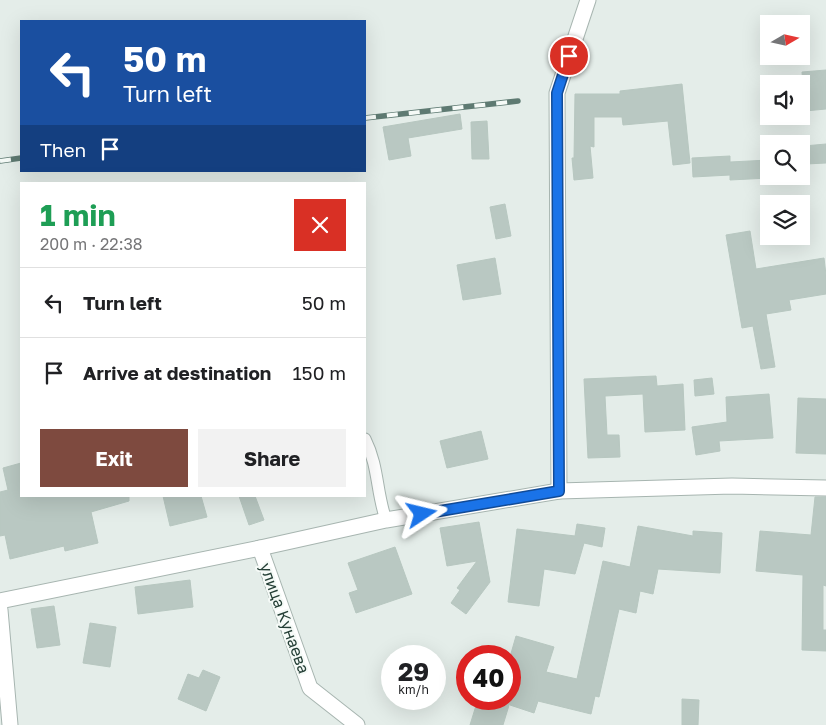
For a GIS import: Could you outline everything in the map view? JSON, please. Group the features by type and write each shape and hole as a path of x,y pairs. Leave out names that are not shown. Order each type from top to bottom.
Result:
{"street":[{"path":"559,491 557,93 588,0"},
{"path":"0,601 260,548 386,520 559,491 732,486 826,488"},
{"name":"улица Кунаева","path":"260,548 310,688 356,725"},
{"path":"0,610 10,725"}],"lane":[{"path":"366,441 374,457 378,498 386,520"}],"building":[{"path":"826,70 826,109 810,111 810,75 802,75 802,72"},
{"path":"682,84 690,163 673,165 668,121 623,125 622,117 594,117 594,147 590,146 593,178 574,180 572,158 574,158 575,94 620,94 620,91"},
{"path":"460,114 462,129 408,138 411,156 389,160 383,127"},
{"path":"487,121 489,159 472,159 471,122"},
{"path":"826,144 826,163 810,164 810,145"},
{"path":"730,156 730,162 760,160 760,178 730,180 730,175 693,177 692,158"},
{"path":"505,204 511,236 496,239 490,207"},
{"path":"750,231 756,269 824,258 826,275 826,294 789,300 791,310 766,314 775,367 761,369 753,326 742,328 726,235"},
{"path":"495,258 501,294 463,300 457,265"},
{"path":"656,376 657,386 683,384 685,430 645,432 643,394 605,396 607,435 619,435 620,457 588,458 584,379"},
{"path":"712,378 714,394 695,396 694,380"},
{"path":"769,394 773,438 719,441 720,451 696,455 692,427 727,422 726,397"},
{"path":"798,398 826,399 826,454 796,453"},
{"path":"481,431 488,459 447,468 440,441"},
{"path":"20,463 20,497 129,497 129,501 91,512 98,543 65,551 64,546 10,559 5,535 0,536 0,492 8,490 3,468"},
{"path":"163,497 201,497 207,517 170,526"},
{"path":"239,497 255,497 264,520 249,525"},
{"path":"815,497 826,497 826,586 823,585 823,630 826,630 826,651 802,650 803,575 756,571 760,531 811,535"},
{"path":"479,522 490,582 466,614 451,603 460,590 457,588 477,561 447,566 440,528"},
{"path":"577,524 605,528 602,547 584,543 575,574 544,569 539,606 508,602 517,529 575,536"},
{"path":"638,526 693,536 693,531 722,533 720,573 658,569 653,594 640,591 636,613 619,609 599,697 595,696 591,714 538,701 534,713 521,709 521,645 513,645 516,636 554,647 546,672 577,679 603,561 630,567"},
{"path":"395,547 412,594 356,613 349,593 358,590 348,563"},
{"path":"190,580 193,607 138,614 135,587"},
{"path":"54,606 60,645 37,648 31,609"},
{"path":"90,623 116,627 110,667 83,663"},
{"path":"203,670 220,677 206,711 178,699 188,674 199,678"},
{"path":"682,699 699,700 698,725 682,725"},
{"path":"475,710 508,710 503,725 470,725"}],"railway":[{"path":"366,118 518,101"},
{"path":"0,161 20,158"}],"route":[{"path":"422,514 496,500 559,491 557,93 569,56"}]}
